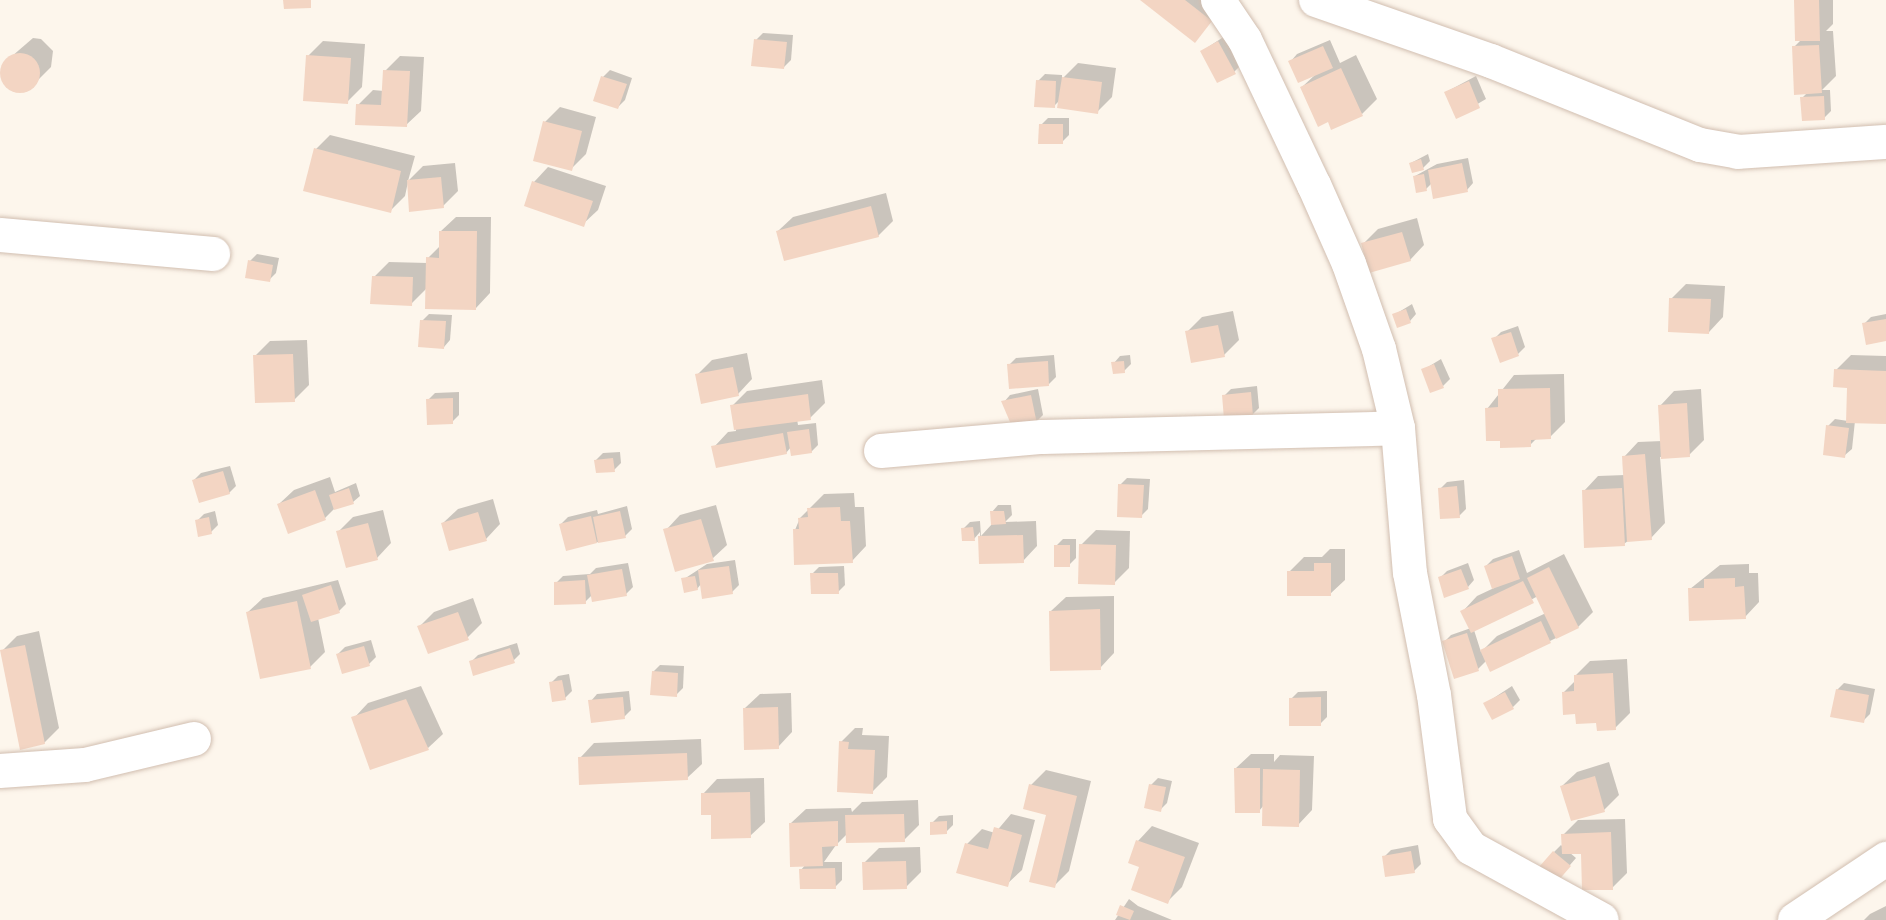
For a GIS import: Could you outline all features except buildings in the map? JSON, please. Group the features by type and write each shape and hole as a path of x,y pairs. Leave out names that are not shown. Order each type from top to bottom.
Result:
{"street":[{"path":"1218,0 1245,40 1349,264 1379,349 1398,428 1410,573 1434,695 1450,819 1471,848 1602,920"},
{"path":"1316,0 1491,61 1700,145 1738,152 1886,142"},
{"path":"0,235 213,254"},
{"path":"881,451 1042,437 1398,428"},
{"path":"0,771 85,765 194,739"},
{"path":"1795,920 1886,859"}]}
